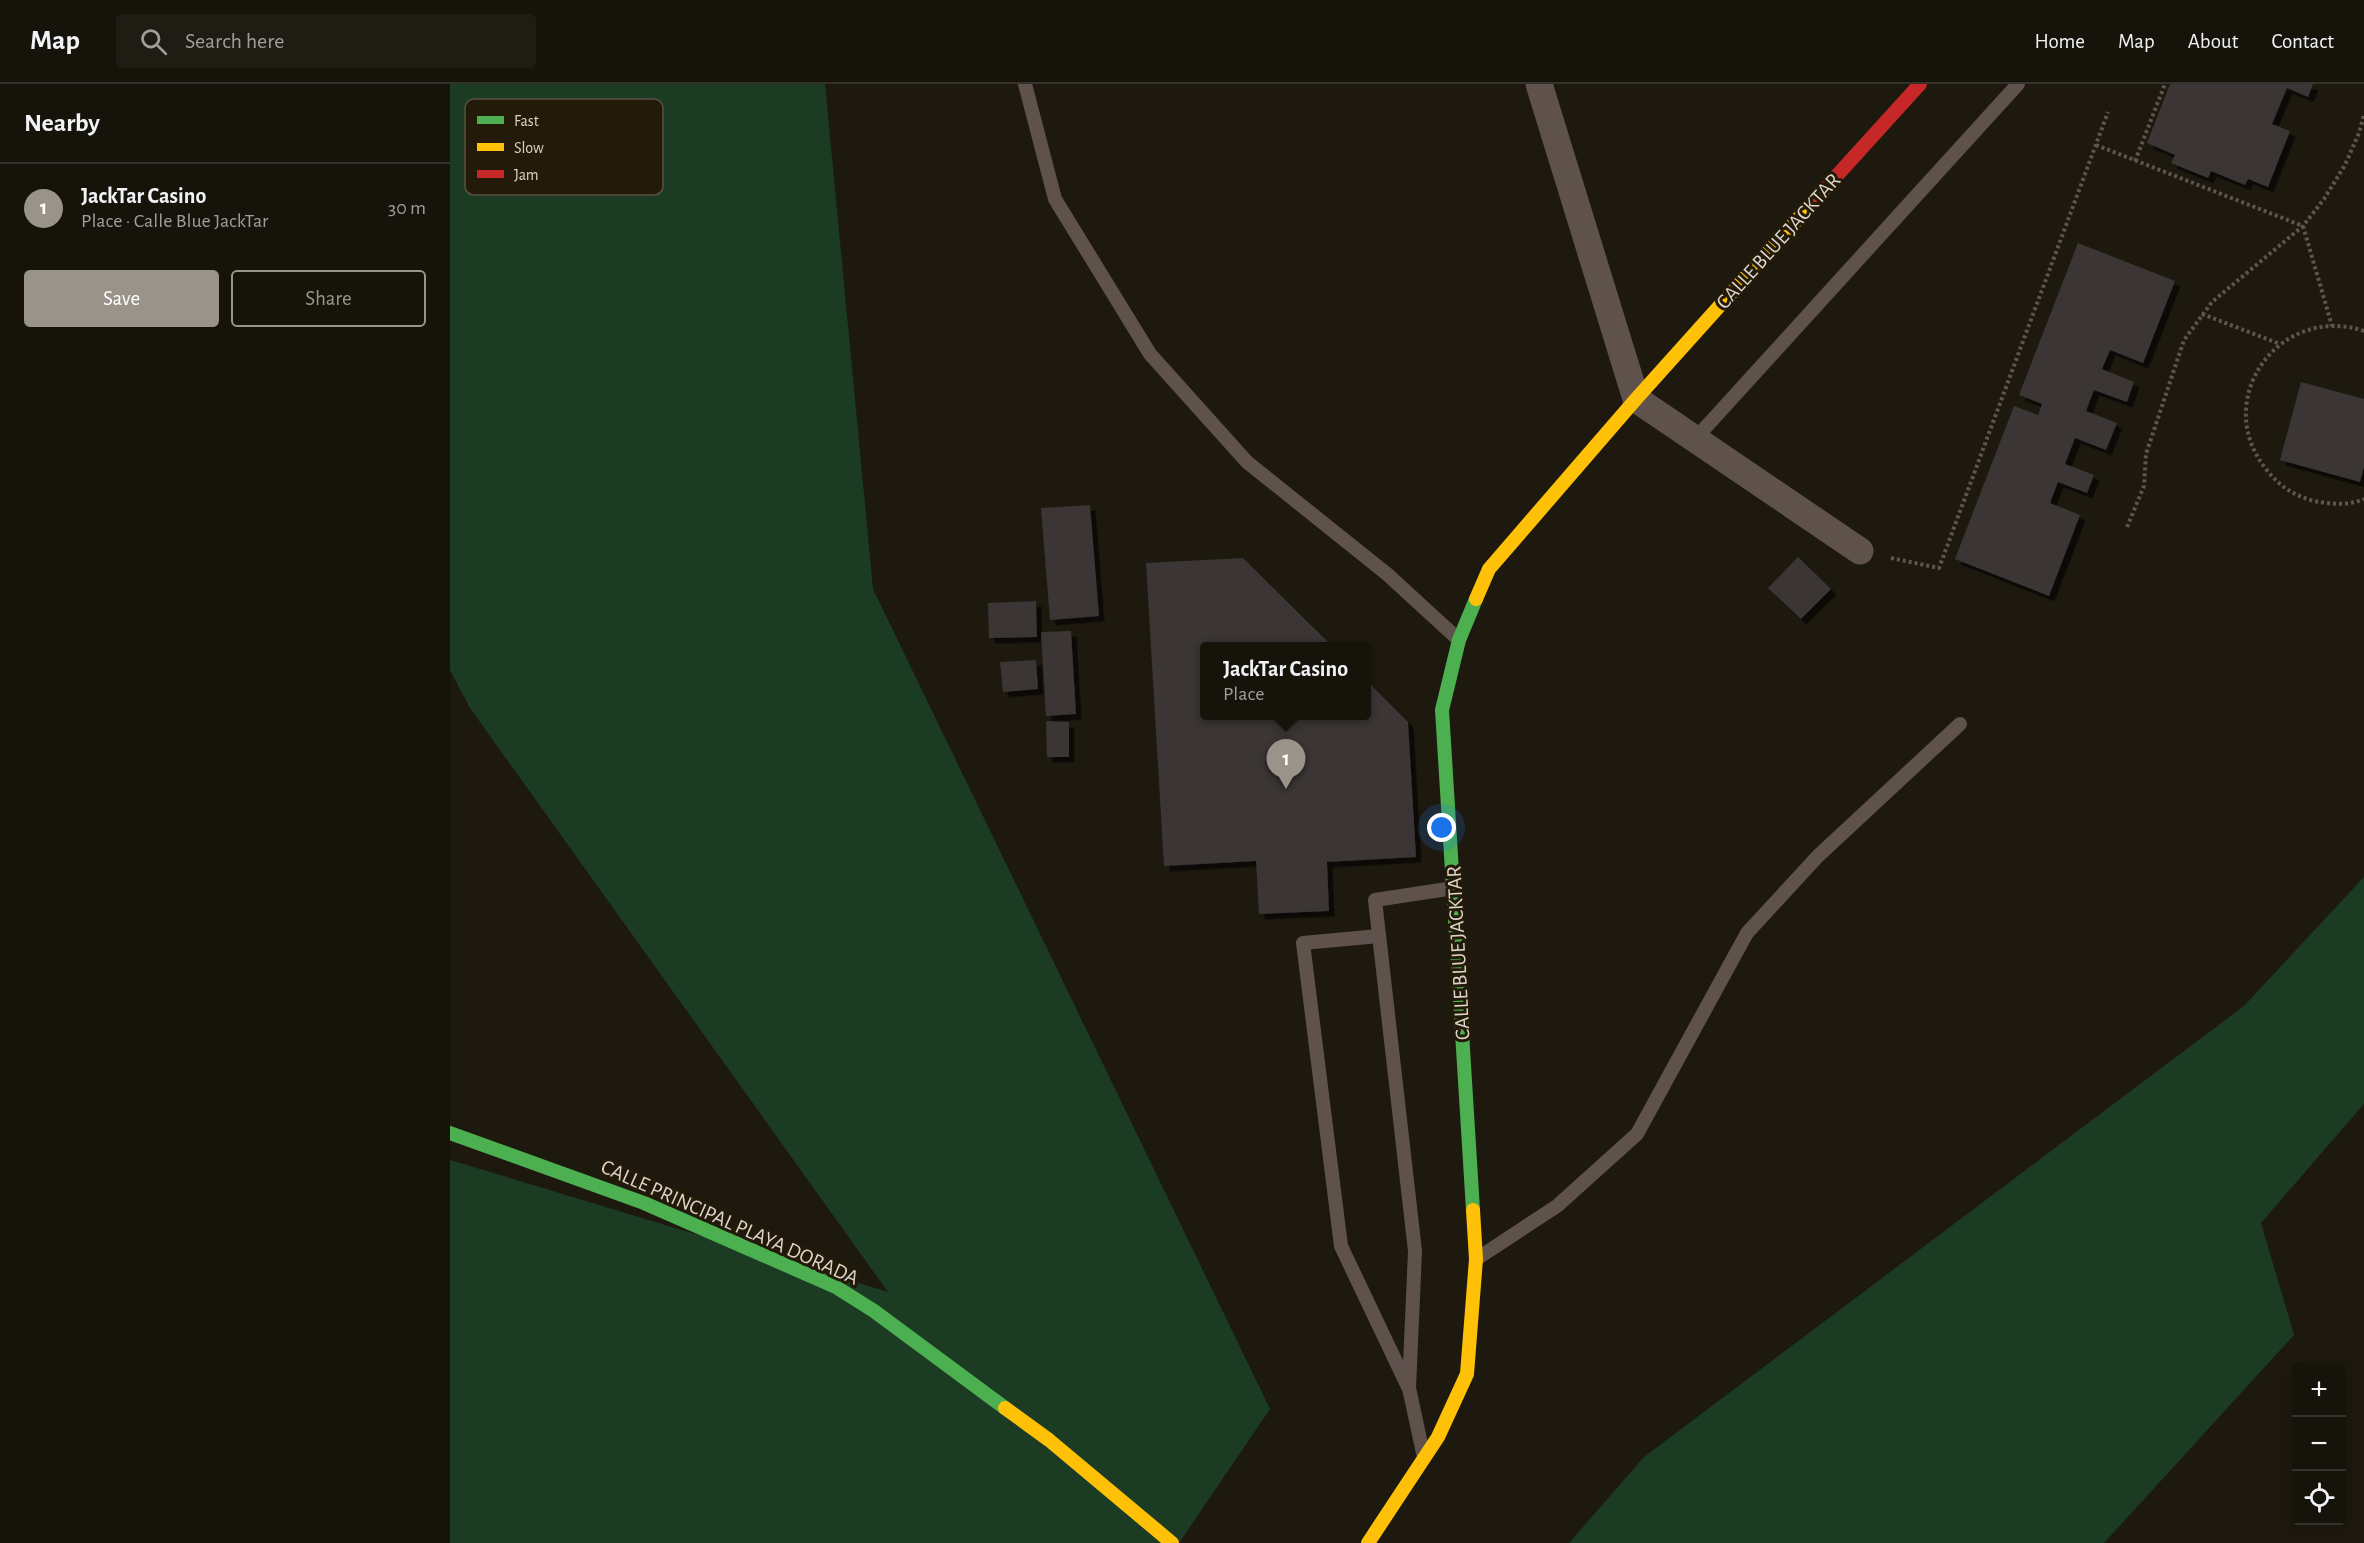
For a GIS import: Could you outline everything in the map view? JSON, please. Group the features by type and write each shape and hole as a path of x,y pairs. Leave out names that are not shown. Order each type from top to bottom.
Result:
{"street":[{"path":"1539,84 1636,399 1860,551"},
{"name":"CALLE BLUE JACKTAR","path":"1368,1543 1438,1437 1467,1374 1476,1259 1442,710 1459,640 1489,569 1636,399 1920,84"},
{"name":"CALLE PRINCIPAL PLAYA DORADA","path":"450,1133 644,1203 836,1287 874,1311 1048,1440 1172,1543"}],"lane":[{"path":"1025,84 1055,199 1150,354 1247,462 1387,574 1459,640"},
{"path":"1695,438 2018,84"},
{"path":"1476,1259 1557,1206 1637,1134 1747,933 1818,856 1960,724"},
{"path":"1409,1388 1415,1251 1375,900 1454,888"},
{"path":"1379,936 1303,943 1341,1246 1409,1388 1424,1458"}],"path":[{"path":"2135,161 2165,84"},
{"path":"1860,551 1939,568 2108,112"},
{"path":"2127,527 2144,486 2146,454 2184,340 2211,302 2303,226 2324,199 2345,165 2364,115"},
{"path":"2096,145 2303,226"},
{"path":"2303,226 2332,326"},
{"path":"2202,314 2281,344"},
{"path":"2364,331 2350,326 2321,326 2294,334 2271,351 2254,374 2246,401 2246,429 2256,457 2274,480 2300,497 2330,504 2364,499"}],"green space":[{"path":"450,84 825,84 873,589 1270,1409 1179,1543 450,1543 450,1160 888,1292 470,708 450,670"},
{"path":"2364,877 2364,1104 2261,1223 2294,1335 2104,1543 1569,1543 1644,1457 2244,1006"}],"building":[{"path":"2170,84 2313,84 2308,97 2287,88 2272,124 2290,131 2268,187 2248,179 2245,185 2211,171 2208,178 2171,163 2175,155 2147,143"},
{"path":"2078,243 2175,281 2143,363 2110,350 2102,369 2134,382 2127,402 2094,390 2086,411 2117,423 2106,450 2075,438 2065,464 2094,475 2087,493 2058,482 2050,503 2080,515 2049,596 1955,559 2014,406 2038,415 2042,404 2019,395"},
{"path":"2301,382 2364,399 2364,467 2360,482 2280,460"},
{"path":"1090,505 1099,616 1050,620 1041,508"},
{"path":"1798,557 1831,589 1801,619 1768,588"},
{"path":"1243,558 1328,642 1200,642 1200,720 1371,720 1371,685 1408,722 1416,857 1327,862 1329,911 1259,914 1256,861 1164,866 1146,563"},
{"path":"1036,601 1037,637 989,638 988,603"},
{"path":"1071,631 1076,714 1046,716 1041,632"},
{"path":"1036,660 1038,689 1003,692 1000,662"},
{"path":"1046,721 1069,722 1069,757 1047,757"}],"traffic: fast":[{"path":"1473,1210 1442,710 1459,640 1476,599"},
{"path":"450,1133 644,1203 836,1287 874,1311 1005,1408"}],"traffic: slow":[{"path":"1476,599 1489,569 1636,399 1812,203"},
{"path":"1368,1543 1438,1437 1467,1374 1476,1259 1473,1210"},
{"path":"1005,1408 1049,1440 1172,1543"}],"traffic: jam":[{"path":"1812,203 1920,84"}],"place":[{"name":"JackTar Casino","path":"1286,789"}]}
